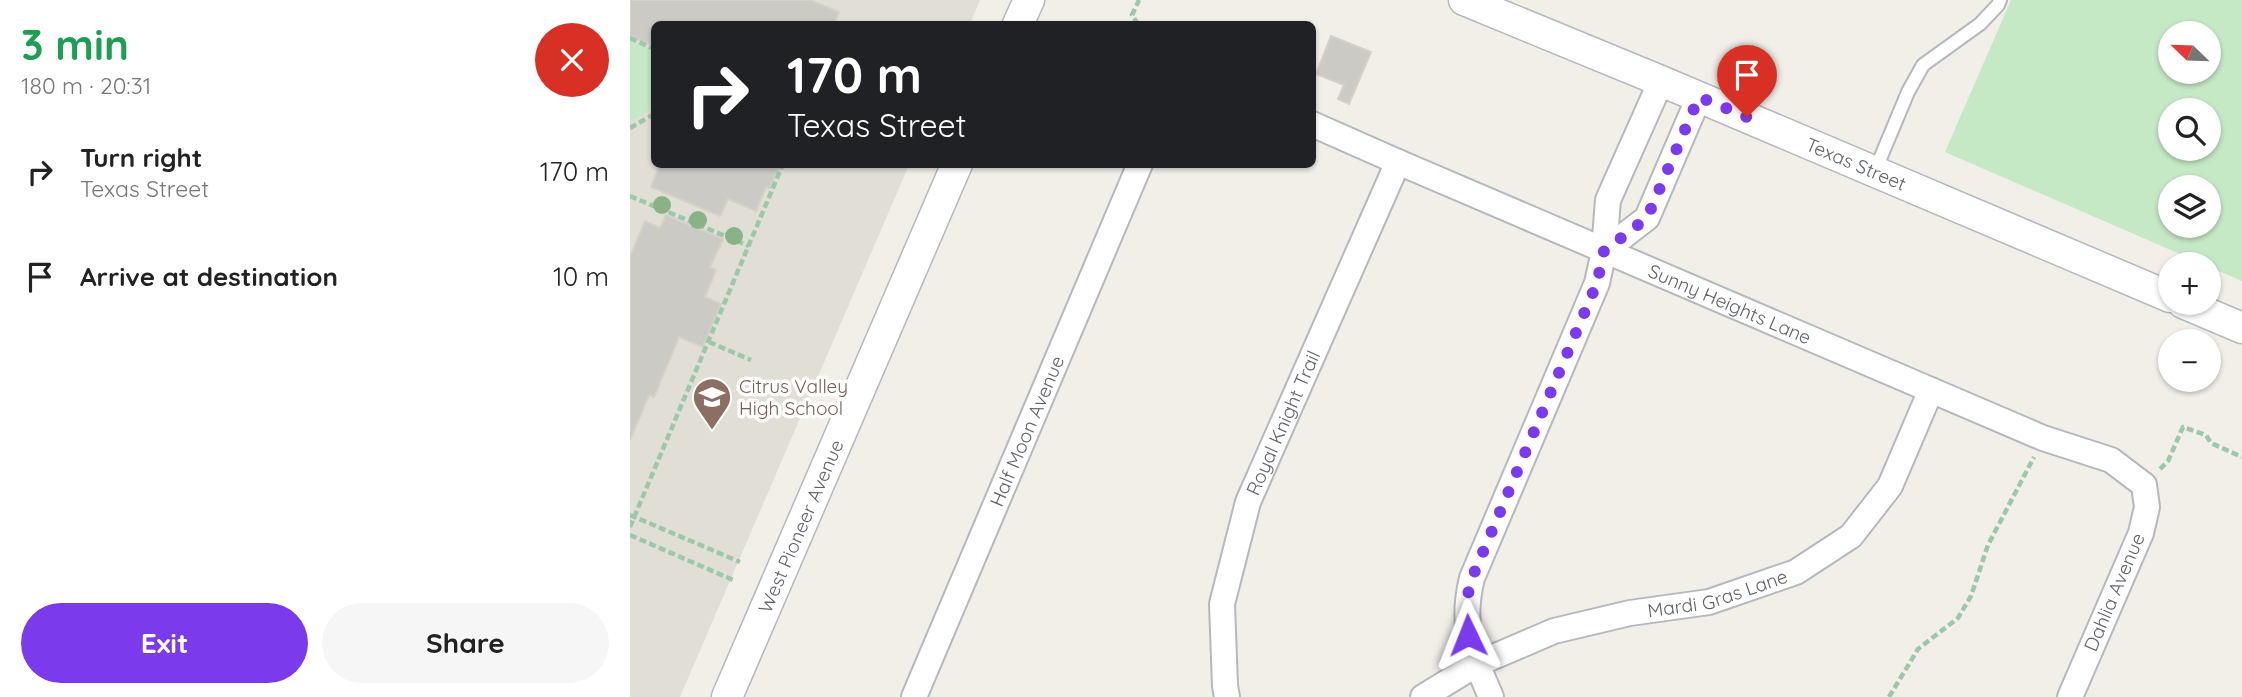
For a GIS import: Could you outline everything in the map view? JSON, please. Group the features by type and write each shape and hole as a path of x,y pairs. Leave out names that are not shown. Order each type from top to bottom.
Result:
{"street":[{"path":"1019,21 1029,0"},
{"name":"Texas Street","path":"1464,0 1661,80 2158,292"},
{"path":"1491,697 1468,635 1466,602 1472,578 1597,283 1604,251 1608,200 1661,80"},
{"path":"1604,251 1647,218 1699,97"},
{"name":"Sunny Heights Lane","path":"1316,126 2043,438 2110,460 2144,485"},
{"name":"Royal Knight Trail","path":"1227,697 1222,604 1248,502 1398,162"},
{"name":"West Pioneer Avenue","path":"727,697 955,168"},
{"name":"Half Moon Avenue","path":"914,697 1138,168"},
{"path":"2211,315 2242,328"},
{"name":"Mardi Gras Lane","path":"1423,697 1477,664 1554,631 1630,613 1709,602 1797,572 1851,536 1890,486 1931,390"},
{"name":"Dahlia Avenue","path":"2070,697 2141,533 2147,507 2144,485"}],"lane":[{"path":"1875,171 1908,92 1923,65 1980,24 2000,0"}],"path":[{"path":"1136,21 1132,15 1139,0"},
{"path":"630,38 651,48"},
{"path":"630,128 651,116"},
{"path":"630,527 632,516 709,342 781,168"},
{"path":"630,197 749,246"},
{"path":"709,342 751,360"},
{"path":"2144,485 2168,461 2183,427 2206,435 2211,443 2242,457"},
{"path":"1889,697 1918,649 1958,618 1971,596 1989,545 2043,438"},
{"path":"632,516 740,562"},
{"path":"630,535 733,580"}],"shaded area":[{"name":"Citrus Valley High School","path":"630,0 980,0 971,21 651,21 651,168 908,168 680,697 630,697"}],"green space":[{"path":"2011,0 2242,0 2242,281 2221,272 2221,252 2175,252 1945,152"},
{"path":"630,40 651,50 651,110 630,121"}],"building":[{"path":"630,0 810,0 839,12 835,21 651,21 651,45 630,36"},
{"path":"1331,36 1371,52 1349,104 1338,99 1344,85 1316,74"},
{"path":"658,168 778,168 770,188 766,187 756,211 728,199 720,216 651,187"},
{"path":"666,215 723,239 710,267 716,270 705,297 721,304 703,347 679,337 654,397 649,395 630,440 630,257 645,221 660,228"}],"place":[{"name":"Citrus Valley High School","path":"712,431"}],"route":[{"path":"1468,635 1466,602 1472,578 1597,283 1604,251 1647,218 1699,97 1747,117"}]}
